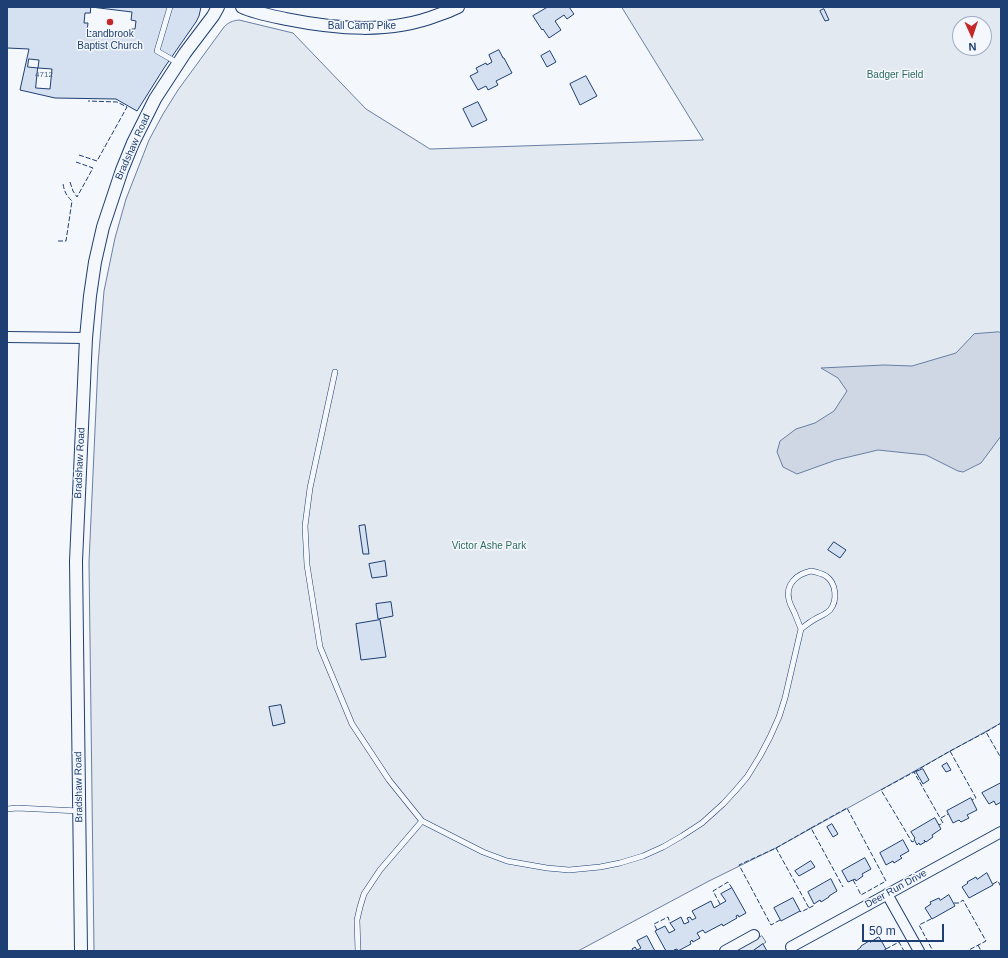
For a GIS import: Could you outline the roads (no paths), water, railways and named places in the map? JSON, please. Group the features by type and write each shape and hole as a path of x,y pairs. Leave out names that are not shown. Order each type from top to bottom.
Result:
{"street":[{"name":"Bradshaw Road","path":"80,951 76,561 86,338 90,296 95,262 103,227 122,170 146,117 178,63 218,7"},
{"name":"Ball Camp Pike","path":"242,7 283,19 343,28 401,26 427,19 458,7"},
{"path":"7,337 86,338"},
{"name":"Deer Run Drive","path":"791,947 1001,832"},
{"path":"887,894 919,951"},
{"path":"725,951 754,935"}],"lane":[{"path":"170,7 157,51 178,63"},
{"path":"335,372 310,488 305,526 307,566 320,647 352,724 389,780 422,821 483,852 507,861 548,868 569,870 600,867 643,856 663,847 702,823 723,804 736,791 760,756 776,723 785,698 800,629 788,599 788,591 791,583 796,577 810,571 818,572 826,576 831,581 834,588 834,603 830,610 824,615 800,629"},
{"path":"7,809 17,808 79,811"},
{"path":"358,951 356,920 364,894 380,870 422,821"}],"place":[{"name":"Landbrook Baptist Church","path":"110,22"}],"park label":[{"name":"Badger Field","path":"895,75"},
{"name":"Victor Ashe Park","path":"489,546"}]}
